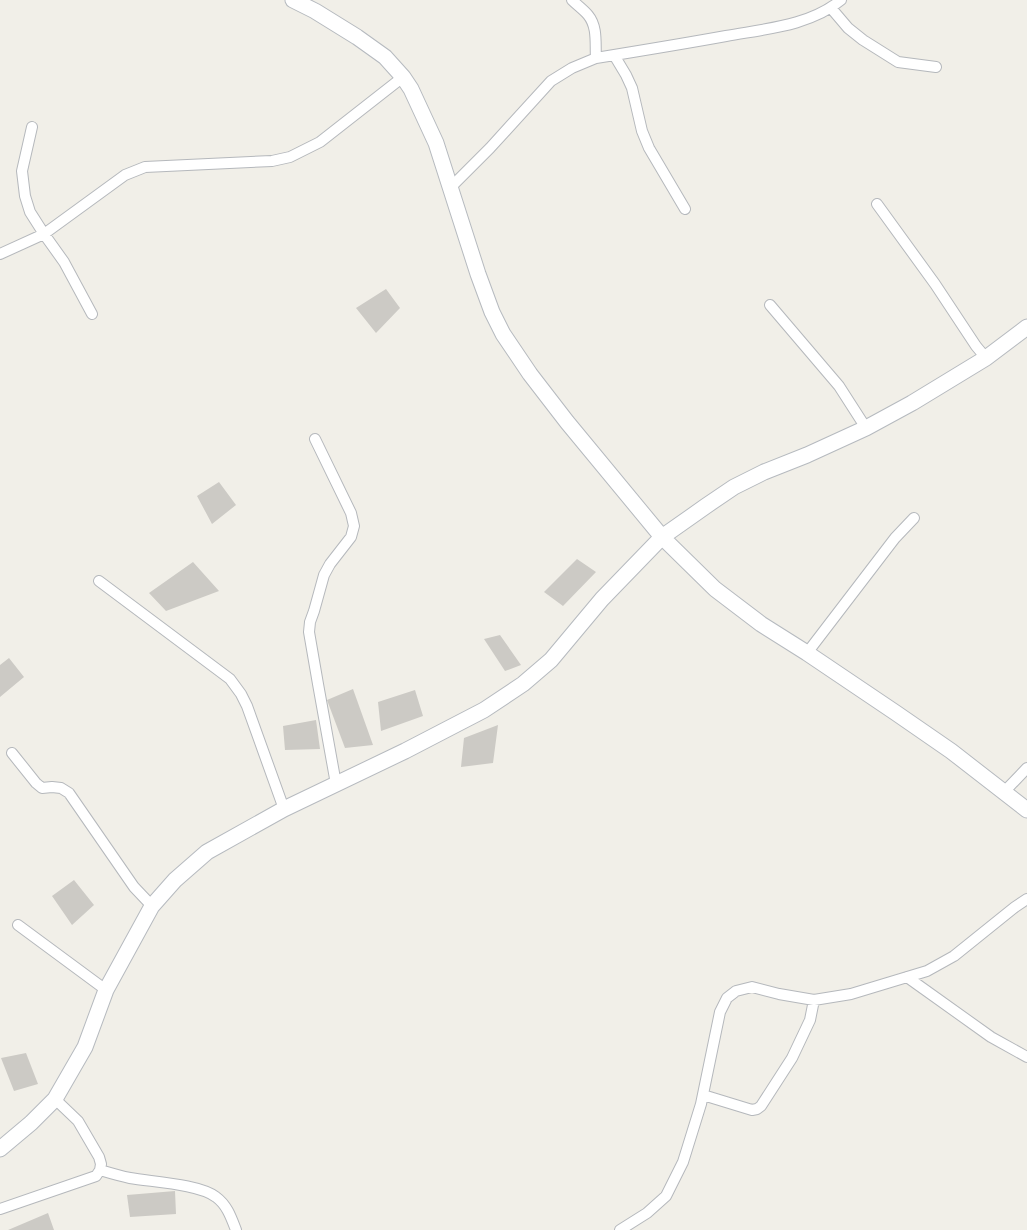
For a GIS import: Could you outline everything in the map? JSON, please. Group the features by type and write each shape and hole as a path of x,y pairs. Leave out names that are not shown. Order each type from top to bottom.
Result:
{"street":[{"path":"292,0 315,11 357,36 385,57 403,77 411,89 436,143 478,274 492,312 503,334 530,374 567,422 662,537 715,589 761,624 896,712 951,751 1027,810"},
{"path":"572,0 589,16 593,24 595,32 596,58"},
{"path":"450,188 490,148 551,81 572,68 596,58 778,26 809,18 831,8 841,0"},
{"path":"831,8 848,28 862,40 898,62 936,67"},
{"path":"614,55 632,88 642,131 649,148 685,209"},
{"path":"0,254 44,234 125,176 145,167 272,161 290,158 320,142 403,77"},
{"path":"32,127 22,171 25,196 30,212 64,262 92,314"},
{"path":"877,204 935,284 972,341 986,358"},
{"path":"770,304 839,386 866,428"},
{"path":"0,1149 31,1123 55,1100 85,1047 106,990 152,906 175,880 207,852 284,809 484,710 523,684 550,660 602,599 662,537 734,487 764,472 807,455 866,428 912,403 986,358 1027,327"},
{"path":"315,439 351,513 354,526 351,537 330,564 324,575 310,622 309,632 336,784"},
{"path":"807,653 895,538 914,518"},
{"path":"99,581 230,679 241,694 247,706 284,809"},
{"path":"12,753 36,784 42,788 61,788 69,793 134,887 152,906"},
{"path":"1004,792 1027,768"},
{"path":"620,1230 647,1213 666,1196 683,1162 703,1095 720,1012 727,998 736,991 752,987 779,994 814,1000 851,994 927,972 954,956 1027,899"},
{"path":"18,925 106,990"},
{"path":"907,977 991,1037 1027,1057"},
{"path":"703,1095 752,1110 762,1106 792,1058 810,1020 814,1000"},
{"path":"0,1209 96,1176 100,1170 102,1164 99,1157 78,1121 55,1100"},
{"path":"100,1170 129,1178 201,1190 215,1196 228,1208 236,1230"}],"building":[{"path":"386,289 400,308 376,333 356,308"},
{"path":"219,482 236,505 212,524 197,496"},
{"path":"577,559 596,572 563,606 544,592"},
{"path":"193,562 219,591 166,611 149,593"},
{"path":"500,635 521,665 505,671 484,639"},
{"path":"9,658 24,677 0,697 0,665"},
{"path":"353,689 373,745 345,748 327,700"},
{"path":"415,690 423,716 381,731 378,702"},
{"path":"316,720 320,749 285,750 283,726"},
{"path":"498,725 493,763 461,767 464,738"},
{"path":"74,880 94,905 72,925 52,896"},
{"path":"26,1053 38,1084 14,1091 1,1058"},
{"path":"175,1191 176,1214 130,1217 127,1195"},
{"path":"48,1213 54,1230 8,1230"}]}
